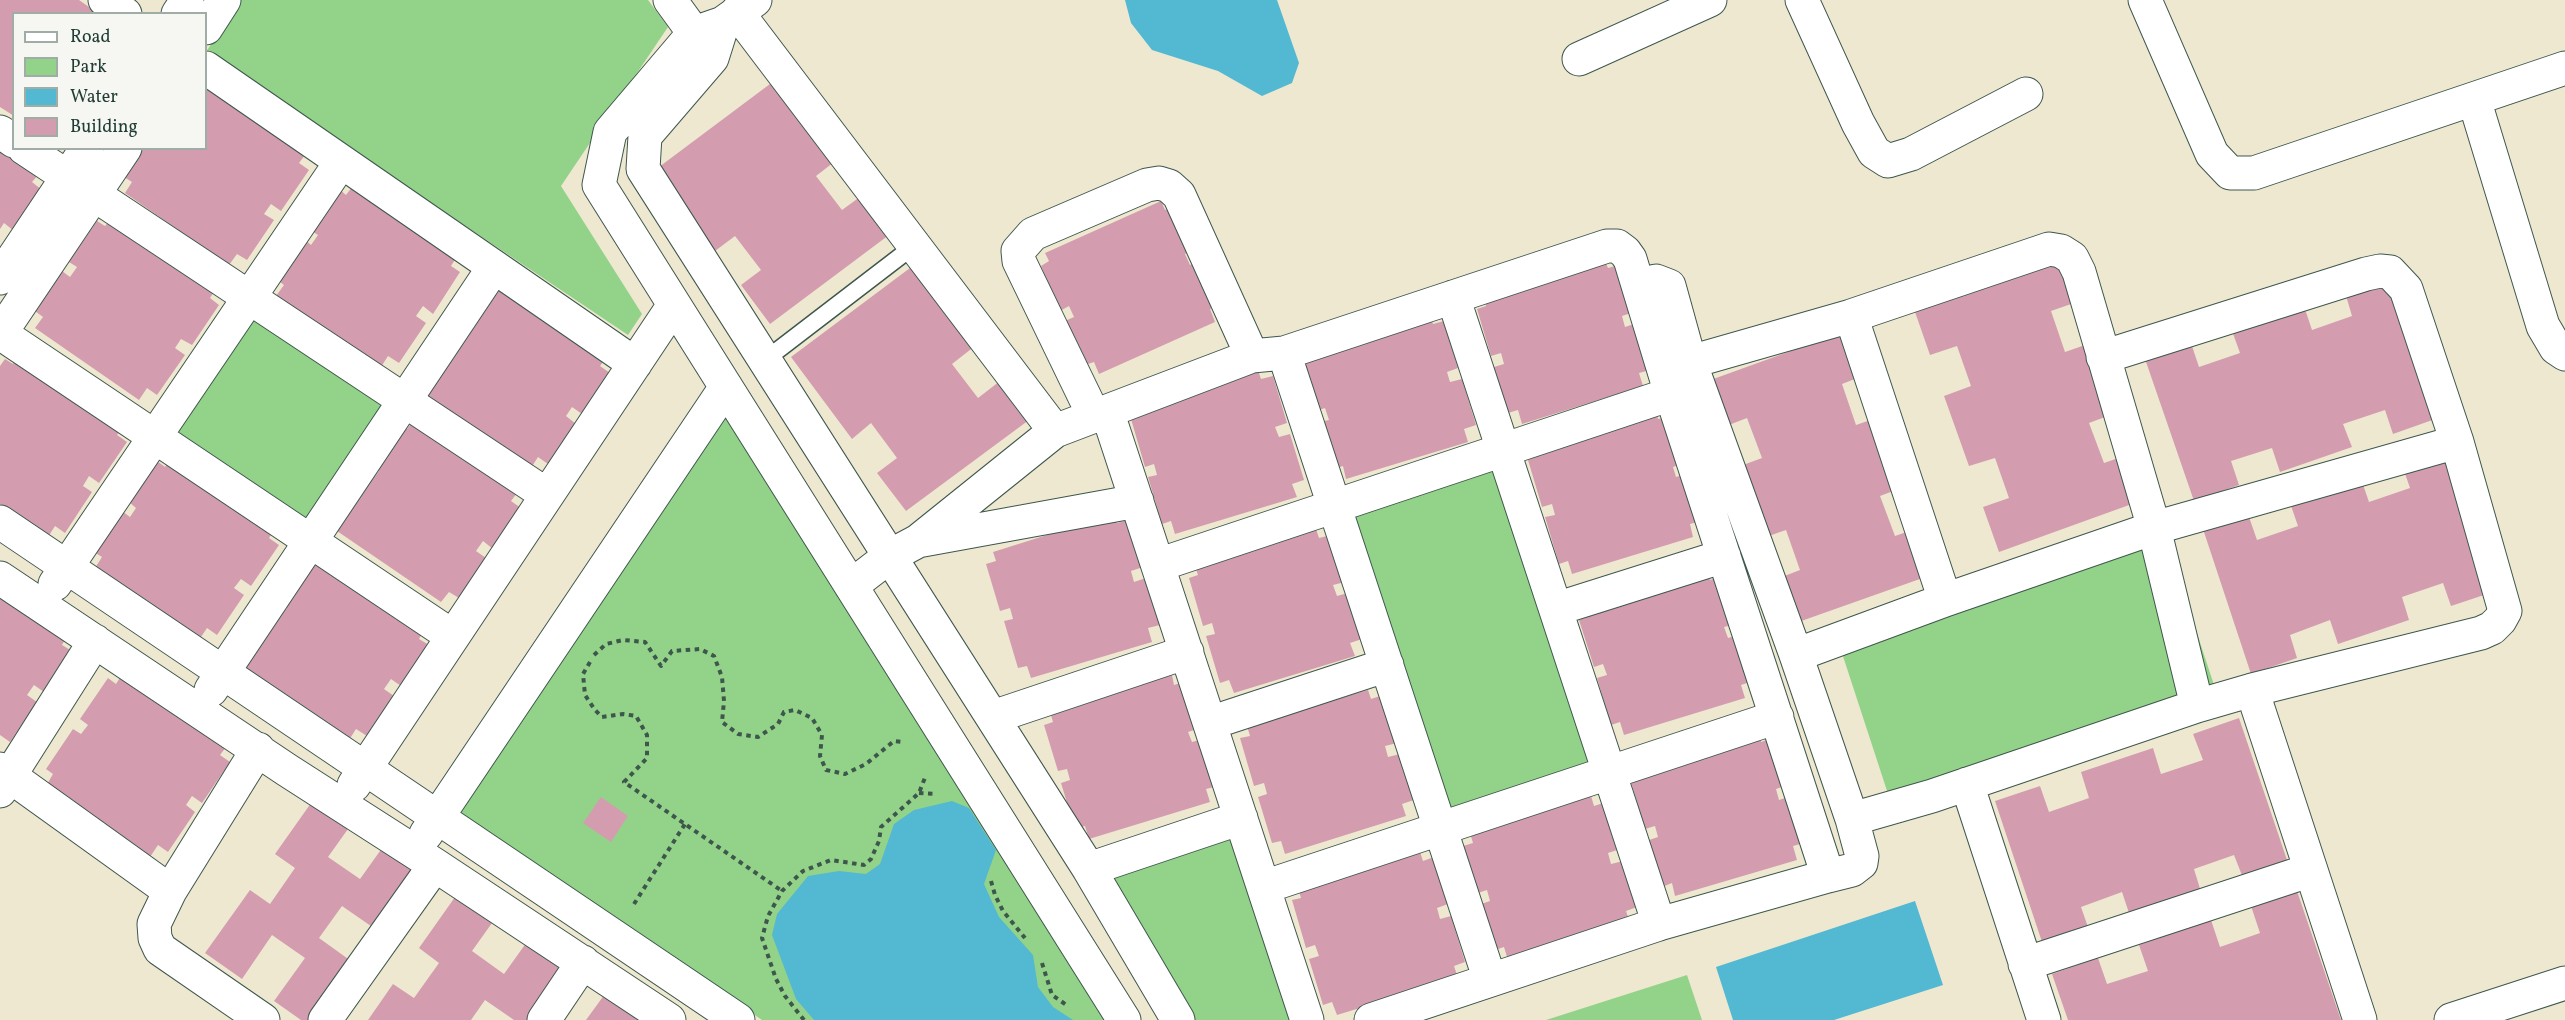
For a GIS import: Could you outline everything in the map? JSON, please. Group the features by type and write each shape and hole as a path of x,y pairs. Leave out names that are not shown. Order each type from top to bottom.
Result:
{"street":[{"path":"105,0 122,12"},
{"path":"207,26 224,0"},
{"path":"670,0 723,14 915,245 1055,431"},
{"path":"1580,59 1710,0"},
{"path":"1802,0 1858,123 1874,152 1888,160 1911,154 2026,94"},
{"path":"2145,0 2212,154 2230,173 2254,173 2565,68"},
{"path":"723,14 610,132 599,185 1124,1020"},
{"path":"723,14 712,58 645,136 643,169 765,360 904,548 993,717 1089,869 1178,1020"},
{"path":"207,69 635,364"},
{"path":"2474,99 2543,326 2556,348 2565,354"},
{"path":"27,150 548,495"},
{"path":"87,150 81,186 0,334 452,636"},
{"path":"0,278 81,186 123,150"},
{"path":"40,604 68,568 341,162"},
{"path":"1252,356 1179,195 1169,186 1159,183 1147,185 1033,234 1018,251 1019,261 1101,414 1137,501 1307,1020"},
{"path":"851,586 904,548 1055,431 1252,356 1284,353 1607,246 1617,246 1630,259 1639,285 1671,394 1828,876"},
{"path":"1690,362 1851,316 2049,249 2061,251 2072,258 2079,272 2154,528 2197,706"},
{"path":"199,709 494,267"},
{"path":"1852,819 1967,784 2197,706 2252,690 2481,633 2492,628 2505,611 2457,442 2406,289 2390,272 2366,273 2103,357"},
{"path":"1371,1020 1659,924 1852,870 1861,863 1862,856 1852,819 1797,655 1690,362 1669,286 1656,281 1639,285"},
{"path":"1454,297 1659,924"},
{"path":"342,805 364,767 674,305"},
{"path":"1851,316 1945,600"},
{"path":"1284,353 1490,980"},
{"path":"325,1020 425,858 437,816 726,387"},
{"path":"1158,564 1671,394"},
{"path":"1797,655 1945,600 2154,528 2457,442"},
{"path":"904,548 1137,501"},
{"path":"0,522 738,1020"},
{"path":"1556,609 1724,556"},
{"path":"0,578 669,1020"},
{"path":"95,641 3,779 170,891"},
{"path":"993,717 1187,652"},
{"path":"1210,723 1387,665"},
{"path":"2252,690 2360,1020"},
{"path":"1264,887 1777,717"},
{"path":"258,749 170,891 154,924 154,938 160,949 263,1020"},
{"path":"1967,784 2044,1020"},
{"path":"1089,869 1241,818"},
{"path":"2025,964 2311,870"},
{"path":"544,1020 583,962"},
{"path":"2451,1020 2565,983"}],"lane":[{"path":"765,360 915,245"}],"path":[{"path":"782,891 624,783 647,758 647,735 636,716 623,714 602,717 585,696 583,674 594,655 606,644 623,640 645,642 661,666 672,651 700,649 714,656 722,677 724,702 722,722 738,734 758,737 778,724 784,712 795,710 804,714 812,718 822,735 820,756 826,770 845,774 866,764 894,741 905,742"},
{"path":"804,1020 785,996 776,979 762,938 768,916 782,891 802,871 831,860 864,866 871,859 879,841 881,827 919,793 927,770"},
{"path":"613,935 686,824"}],"green space":[{"path":"239,0 648,0 668,27 561,186 642,314 628,335 207,53"},
{"path":"253,309 393,403 308,527 169,434"},
{"path":"729,413 1107,1020 762,1020 458,814"},
{"path":"1500,460 1600,765 1443,817 1343,513"},
{"path":"2164,533 2216,691 1890,800 1838,641"},
{"path":"1238,831 1300,1020 1194,1020 1104,875"},
{"path":"1687,975 1702,1020 1546,1020"}],"water":[{"path":"1125,0 1277,0 1299,63 1292,83 1262,96 1218,71 1152,50 1131,23"},
{"path":"952,801 969,808 996,850 984,884 999,917 1033,955 1038,987 1053,1007 1073,1020 814,1020 796,999 772,935 777,914 808,876 839,871 866,874 880,864 894,824 914,810"},
{"path":"1915,901 1943,985 1834,1020 1733,1020 1716,967"}],"building":[{"path":"0,0 79,0 96,12 12,12 12,115 0,107"},
{"path":"778,78 838,159 816,176 842,210 864,194 893,232 770,324 741,285 761,270 735,236 715,251 655,170"},
{"path":"207,89 305,155 299,163 309,170 281,211 271,204 264,214 274,220 247,260 237,254 229,265 125,193 132,182 124,177 143,150 207,150"},
{"path":"0,149 38,175 32,182 42,190 14,231 4,223 0,229"},
{"path":"352,187 456,258 451,266 460,272 433,314 423,306 416,316 426,323 399,363 388,356 381,367 276,296 284,285 276,279 304,239 311,245 318,235 310,230 339,189 346,195"},
{"path":"1161,201 1165,210 1176,205 1196,249 1185,254 1190,265 1201,260 1221,304 1210,309 1215,322 1099,374 1094,362 1085,365 1065,321 1074,317 1069,306 1060,311 1041,266 1049,261 1045,253"},
{"path":"111,219 215,290 210,298 219,305 192,345 181,339 175,348 185,355 157,395 147,388 139,400 35,328 43,317 35,311 62,271 70,277 77,267 69,262 97,221 105,226"},
{"path":"2058,258 2074,303 2051,311 2065,352 2088,344 2113,414 2089,423 2104,463 2127,455 2143,500 1999,552 1983,507 2009,498 1995,458 1969,466 1944,396 1971,386 1957,346 1930,355 1914,309"},
{"path":"1604,259 1608,268 1619,265 1634,312 1622,316 1625,327 1637,323 1650,370 1639,373 1643,386 1522,424 1518,410 1508,413 1494,367 1504,364 1501,353 1491,356 1477,309 1486,306 1483,296"},
{"path":"914,265 975,346 952,364 978,398 1000,381 1029,420 906,511 877,473 897,458 871,423 852,439 791,357"},
{"path":"2389,273 2438,418 2393,434 2385,410 2343,424 2352,447 2280,472 2272,448 2231,461 2239,485 2194,501 2144,356 2190,340 2199,367 2240,353 2231,328 2303,303 2312,330 2352,316 2344,289"},
{"path":"502,287 606,358 600,366 610,373 582,414 572,407 566,416 576,424 548,464 538,457 531,468 426,397 468,335 460,330 488,289 496,295"},
{"path":"1430,315 1433,324 1444,321 1458,368 1447,372 1450,382 1462,379 1476,425 1464,429 1468,442 1346,479 1343,466 1334,469 1320,422 1329,420 1325,408 1316,411 1302,364 1311,361 1308,352"},
{"path":"1849,330 1865,375 1842,384 1856,425 1879,417 1904,487 1880,496 1895,536 1918,528 1934,574 1790,625 1774,580 1800,570 1786,530 1760,539 1735,468 1762,458 1747,418 1721,428 1705,382"},
{"path":"18,356 123,427 117,435 127,442 99,483 89,476 83,486 92,492 65,533 55,526 48,537 0,504 0,366 5,359 13,364"},
{"path":"1258,370 1261,379 1273,376 1287,423 1275,427 1279,437 1290,434 1304,480 1292,484 1297,497 1175,534 1171,521 1162,524 1148,477 1157,475 1154,464 1145,467 1131,419"},
{"path":"1656,410 1658,419 1670,416 1684,463 1673,467 1676,477 1687,474 1701,521 1690,524 1693,537 1572,574 1568,561 1559,564 1545,517 1555,515 1552,504 1542,507 1528,460 1537,456 1534,447"},
{"path":"413,421 517,493 511,501 521,508 493,549 483,541 476,551 486,558 459,598 449,592 441,602 337,531 345,520 337,515 365,475 372,480 379,471 371,465 399,424 407,429"},
{"path":"2447,446 2496,591 2451,606 2443,583 2402,597 2409,620 2338,644 2330,620 2290,635 2297,658 2251,674 2203,529 2248,514 2257,540 2298,526 2289,500 2360,476 2369,502 2410,488 2401,462"},
{"path":"170,459 275,529 269,538 279,545 251,586 241,579 234,588 244,595 217,635 207,628 199,640 95,568 102,557 94,552 122,511 130,517 136,508 129,502 157,461 165,467"},
{"path":"1114,514 1117,523 1129,520 1143,567 1131,571 1134,582 1146,578 1160,625 1148,628 1152,642 1031,678 1027,666 1018,668 1004,621 1013,619 1010,608 1000,611 986,564 996,561 993,552"},
{"path":"1316,529 1319,538 1331,535 1345,582 1333,585 1337,596 1348,593 1362,639 1350,643 1355,656 1234,693 1229,680 1220,683 1206,636 1215,634 1212,623 1203,626 1189,578 1198,575 1195,566"},
{"path":"321,559 424,630 419,639 429,645 401,686 391,679 384,689 394,696 367,736 356,729 349,740 245,669 272,612 280,617 287,608 278,602 307,562 314,567"},
{"path":"1707,571 1710,580 1721,576 1736,624 1724,627 1728,638 1739,635 1753,681 1741,685 1745,698 1624,735 1620,722 1611,725 1597,678 1607,675 1603,664 1594,667 1579,620 1588,617 1586,608"},
{"path":"0,590 67,636 62,645 72,651 44,692 34,685 27,695 37,702 10,742 0,735"},
{"path":"1172,675 1174,685 1186,681 1200,728 1188,732 1192,742 1203,739 1218,786 1206,789 1210,802 1089,839 1085,826 1075,829 1061,783 1070,780 1067,769 1058,771 1044,725 1053,722 1050,712"},
{"path":"121,676 226,747 220,755 230,762 202,803 192,796 186,805 195,812 168,852 158,845 150,857 46,786 53,774 46,769 73,729 81,734 88,725 80,719 108,678 116,684"},
{"path":"1368,690 1371,699 1383,695 1397,743 1385,746 1388,757 1400,754 1414,800 1402,804 1406,816 1285,854 1281,841 1272,843 1258,797 1267,794 1264,783 1254,786 1240,738 1250,736 1247,726"},
{"path":"2239,718 2288,863 2243,878 2234,855 2194,869 2201,892 2130,916 2122,892 2081,907 2089,930 2043,945 1995,801 2040,786 2049,812 2089,798 2081,772 2153,748 2161,774 2203,760 2193,734"},
{"path":"1759,732 1761,742 1773,738 1788,785 1776,789 1779,800 1791,796 1804,843 1793,846 1797,860 1675,896 1672,883 1662,887 1649,840 1658,837 1655,826 1645,829 1631,782"},
{"path":"316,796 353,822 328,857 360,879 385,844 424,872 381,933 342,906 319,938 358,966 319,1020 301,1020 274,1001 305,958 272,935 242,979 205,953 250,890 270,904 295,868 275,854"},
{"path":"1591,796 1594,806 1606,802 1620,849 1608,853 1611,864 1623,861 1637,907 1626,911 1630,923 1508,960 1504,947 1495,950 1481,904 1490,901 1487,890 1478,893 1463,846 1473,843 1470,833"},
{"path":"601,797 628,816 611,842 583,823"},
{"path":"1420,852 1423,861 1434,857 1448,904 1437,908 1440,919 1451,916 1465,962 1454,966 1458,978 1337,1015 1332,1002 1323,1005 1309,959 1319,956 1315,945 1306,948 1292,900 1301,898 1298,888"},
{"path":"460,890 497,916 472,951 504,974 529,939 568,966 530,1020 514,1020 485,1000 471,1020 368,1020 393,984 414,998 439,963 419,948"},
{"path":"2297,891 2341,1020 2068,1020 2052,974 2098,958 2107,984 2148,971 2139,945 2211,920 2220,947 2260,933 2251,906"},
{"path":"610,987 641,1020 586,1020"}]}
